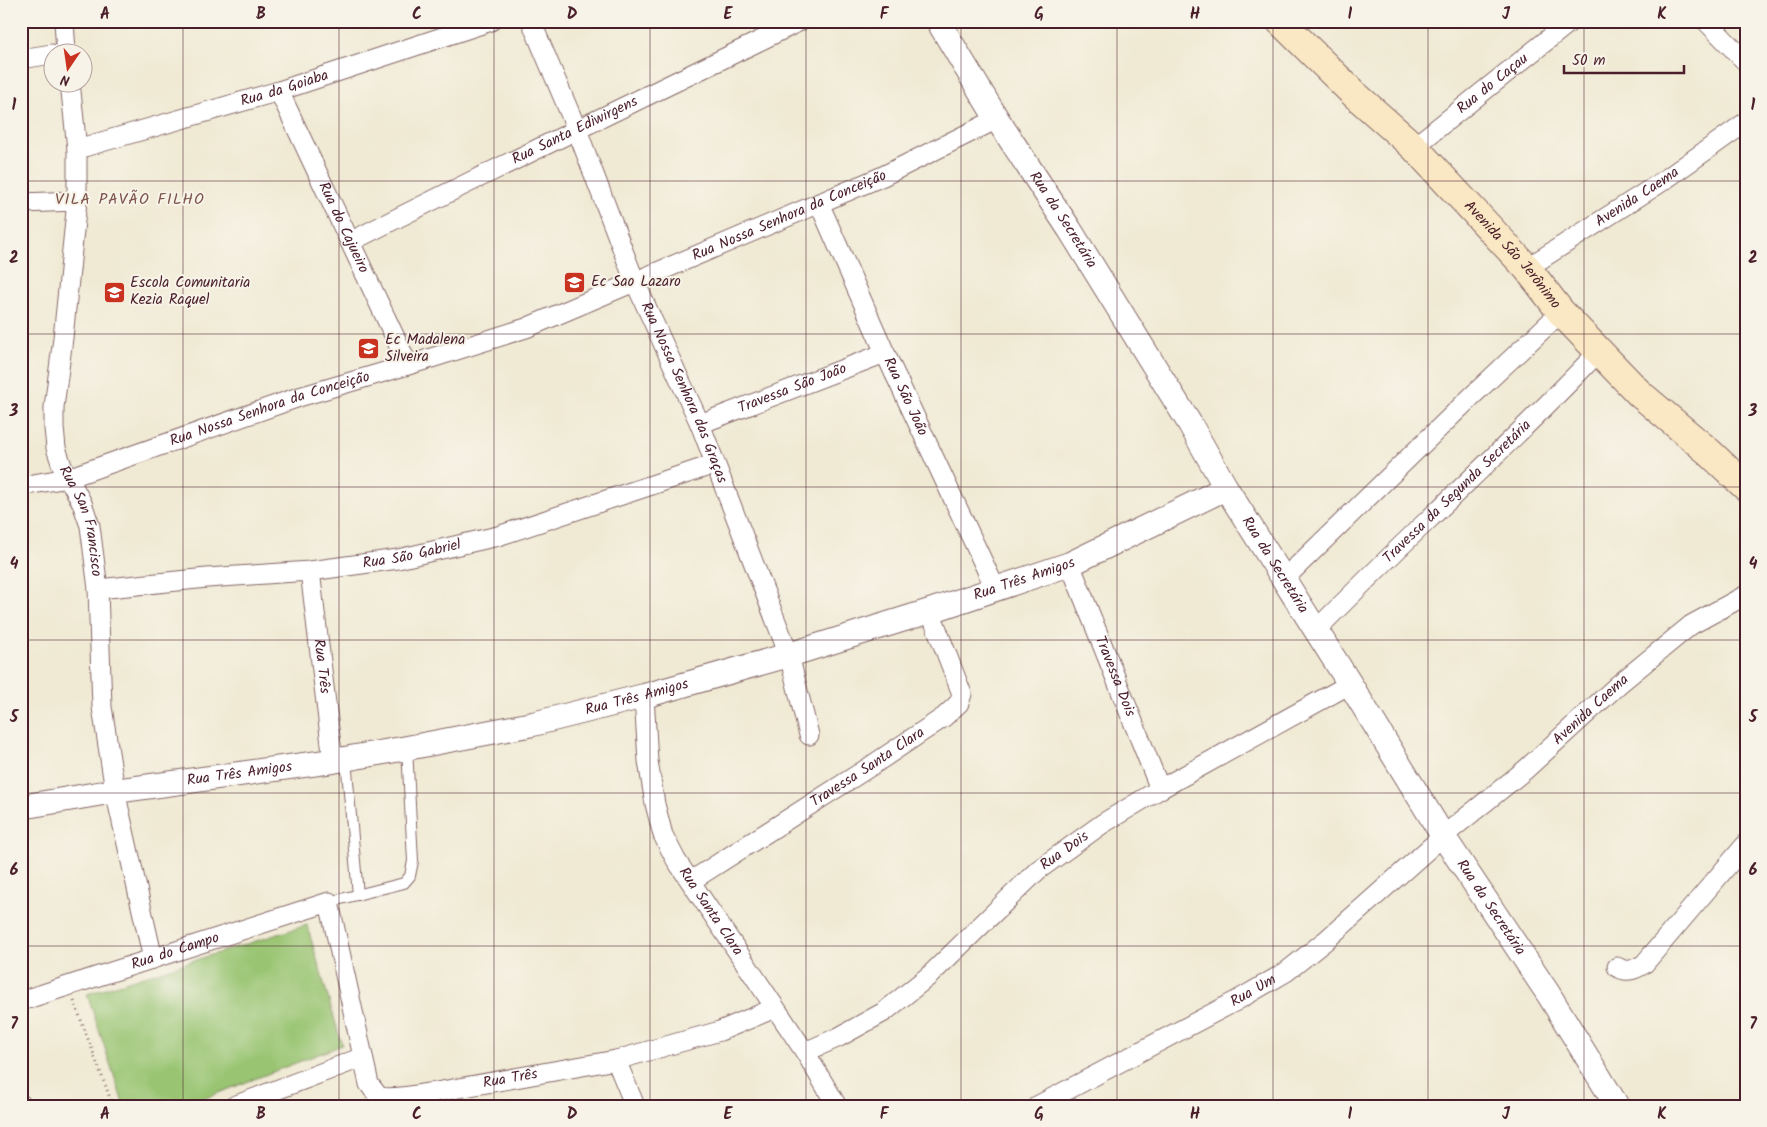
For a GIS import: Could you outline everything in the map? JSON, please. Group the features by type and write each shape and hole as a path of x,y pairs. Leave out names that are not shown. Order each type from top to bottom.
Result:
{"main road":[{"name":"Avenida São Jerônimo","path":"1285,23 1353,93 1414,147 1527,268 1561,312 1598,352 1640,394 1709,452 1746,487"}],"street":[{"path":"62,42 64,21"},
{"name":"Rua da Goiaba","path":"77,149 279,92 491,21"},
{"name":"Rua Nossa Senhora das Graças","path":"531,21 577,130 635,282 700,424 716,464 789,655 809,735"},
{"name":"Rua Santa Ediwirgens","path":"350,242 480,176 800,21"},
{"name":"Rua da Secretária","path":"938,21 997,119 1075,238 1190,424 1226,488 1350,684 1443,836 1549,995 1617,1106"},
{"name":"Rua do Caçau","path":"1414,147 1571,21"},
{"path":"1706,21 1746,62"},
{"path":"21,59 42,56"},
{"name":"Rua San Francisco","path":"71,92 77,149 77,201 54,407 54,428 56,448 68,478 82,503 90,526 98,589 102,707 115,791 153,959"},
{"name":"Rua do Cajueiro","path":"279,92 408,365"},
{"name":"Rua Nossa Senhora da Conceição","path":"21,486 68,478 299,397 526,328 883,176 997,119"},
{"name":"Avenida Caema","path":"1527,268 1663,181 1746,122"},
{"path":"21,203 77,201"},
{"name":"Rua São João","path":"819,204 885,353 996,590"},
{"path":"1284,579 1561,312"},
{"name":"Travessa da Segunda Secretária","path":"1315,631 1556,397 1598,352"},
{"name":"Travessa São João","path":"700,424 885,353"},
{"name":"Rua São Gabriel","path":"98,589 207,578 310,571 398,559 498,536 716,464"},
{"name":"Rua Três Amigos","path":"21,807 115,791 340,760 408,748 534,724 644,696 789,655 996,590 1070,564 1226,488"},
{"name":"Travessa Dois","path":"1070,564 1160,789"},
{"name":"Rua Três","path":"310,571 340,760"},
{"name":"Avenida Caema","path":"1443,836 1525,770 1619,684 1691,625 1746,595"},
{"name":"Travessa Santa Clara","path":"691,882 872,766 944,717 959,703 962,694 930,611"},
{"name":"Rua Dois","path":"805,1052 839,1037 884,1012 930,975 1038,870 1102,824 1160,789 1350,684"},
{"name":"Rua Santa Clara","path":"644,696 648,761 655,804 663,835 676,860 805,1052 837,1106"},
{"name":"Rua Um","path":"1037,1106 1228,1006 1286,972 1326,941 1443,836"},
{"path":"1617,968 1628,971 1644,964 1746,844"},
{"name":"Rua Três","path":"329,902 369,1084 379,1097 393,1099 407,1095 436,1092 616,1060 720,1030 775,1008"},
{"name":"Rua do Campo","path":"21,1001 329,902"},
{"path":"234,1106 363,1057"},
{"path":"616,1060 634,1106"}],"lane":[{"path":"329,902 404,882 410,876 413,861 408,748"},
{"path":"340,760 358,895"}],"path":[{"path":"69,986 112,1106"}],"green space":[{"path":"307,925 342,1045 185,1106 124,1106 87,994"}],"place":[{"name":"Ec Sao Lazaro","path":"575,282"},
{"name":"Escola Comunitaria Kezia Raquel","path":"114,292"},
{"name":"Ec Madalena Silveira","path":"369,349"}],"district":[{"name":"VILA PAVÃO FILHO","path":"130,199"}]}
